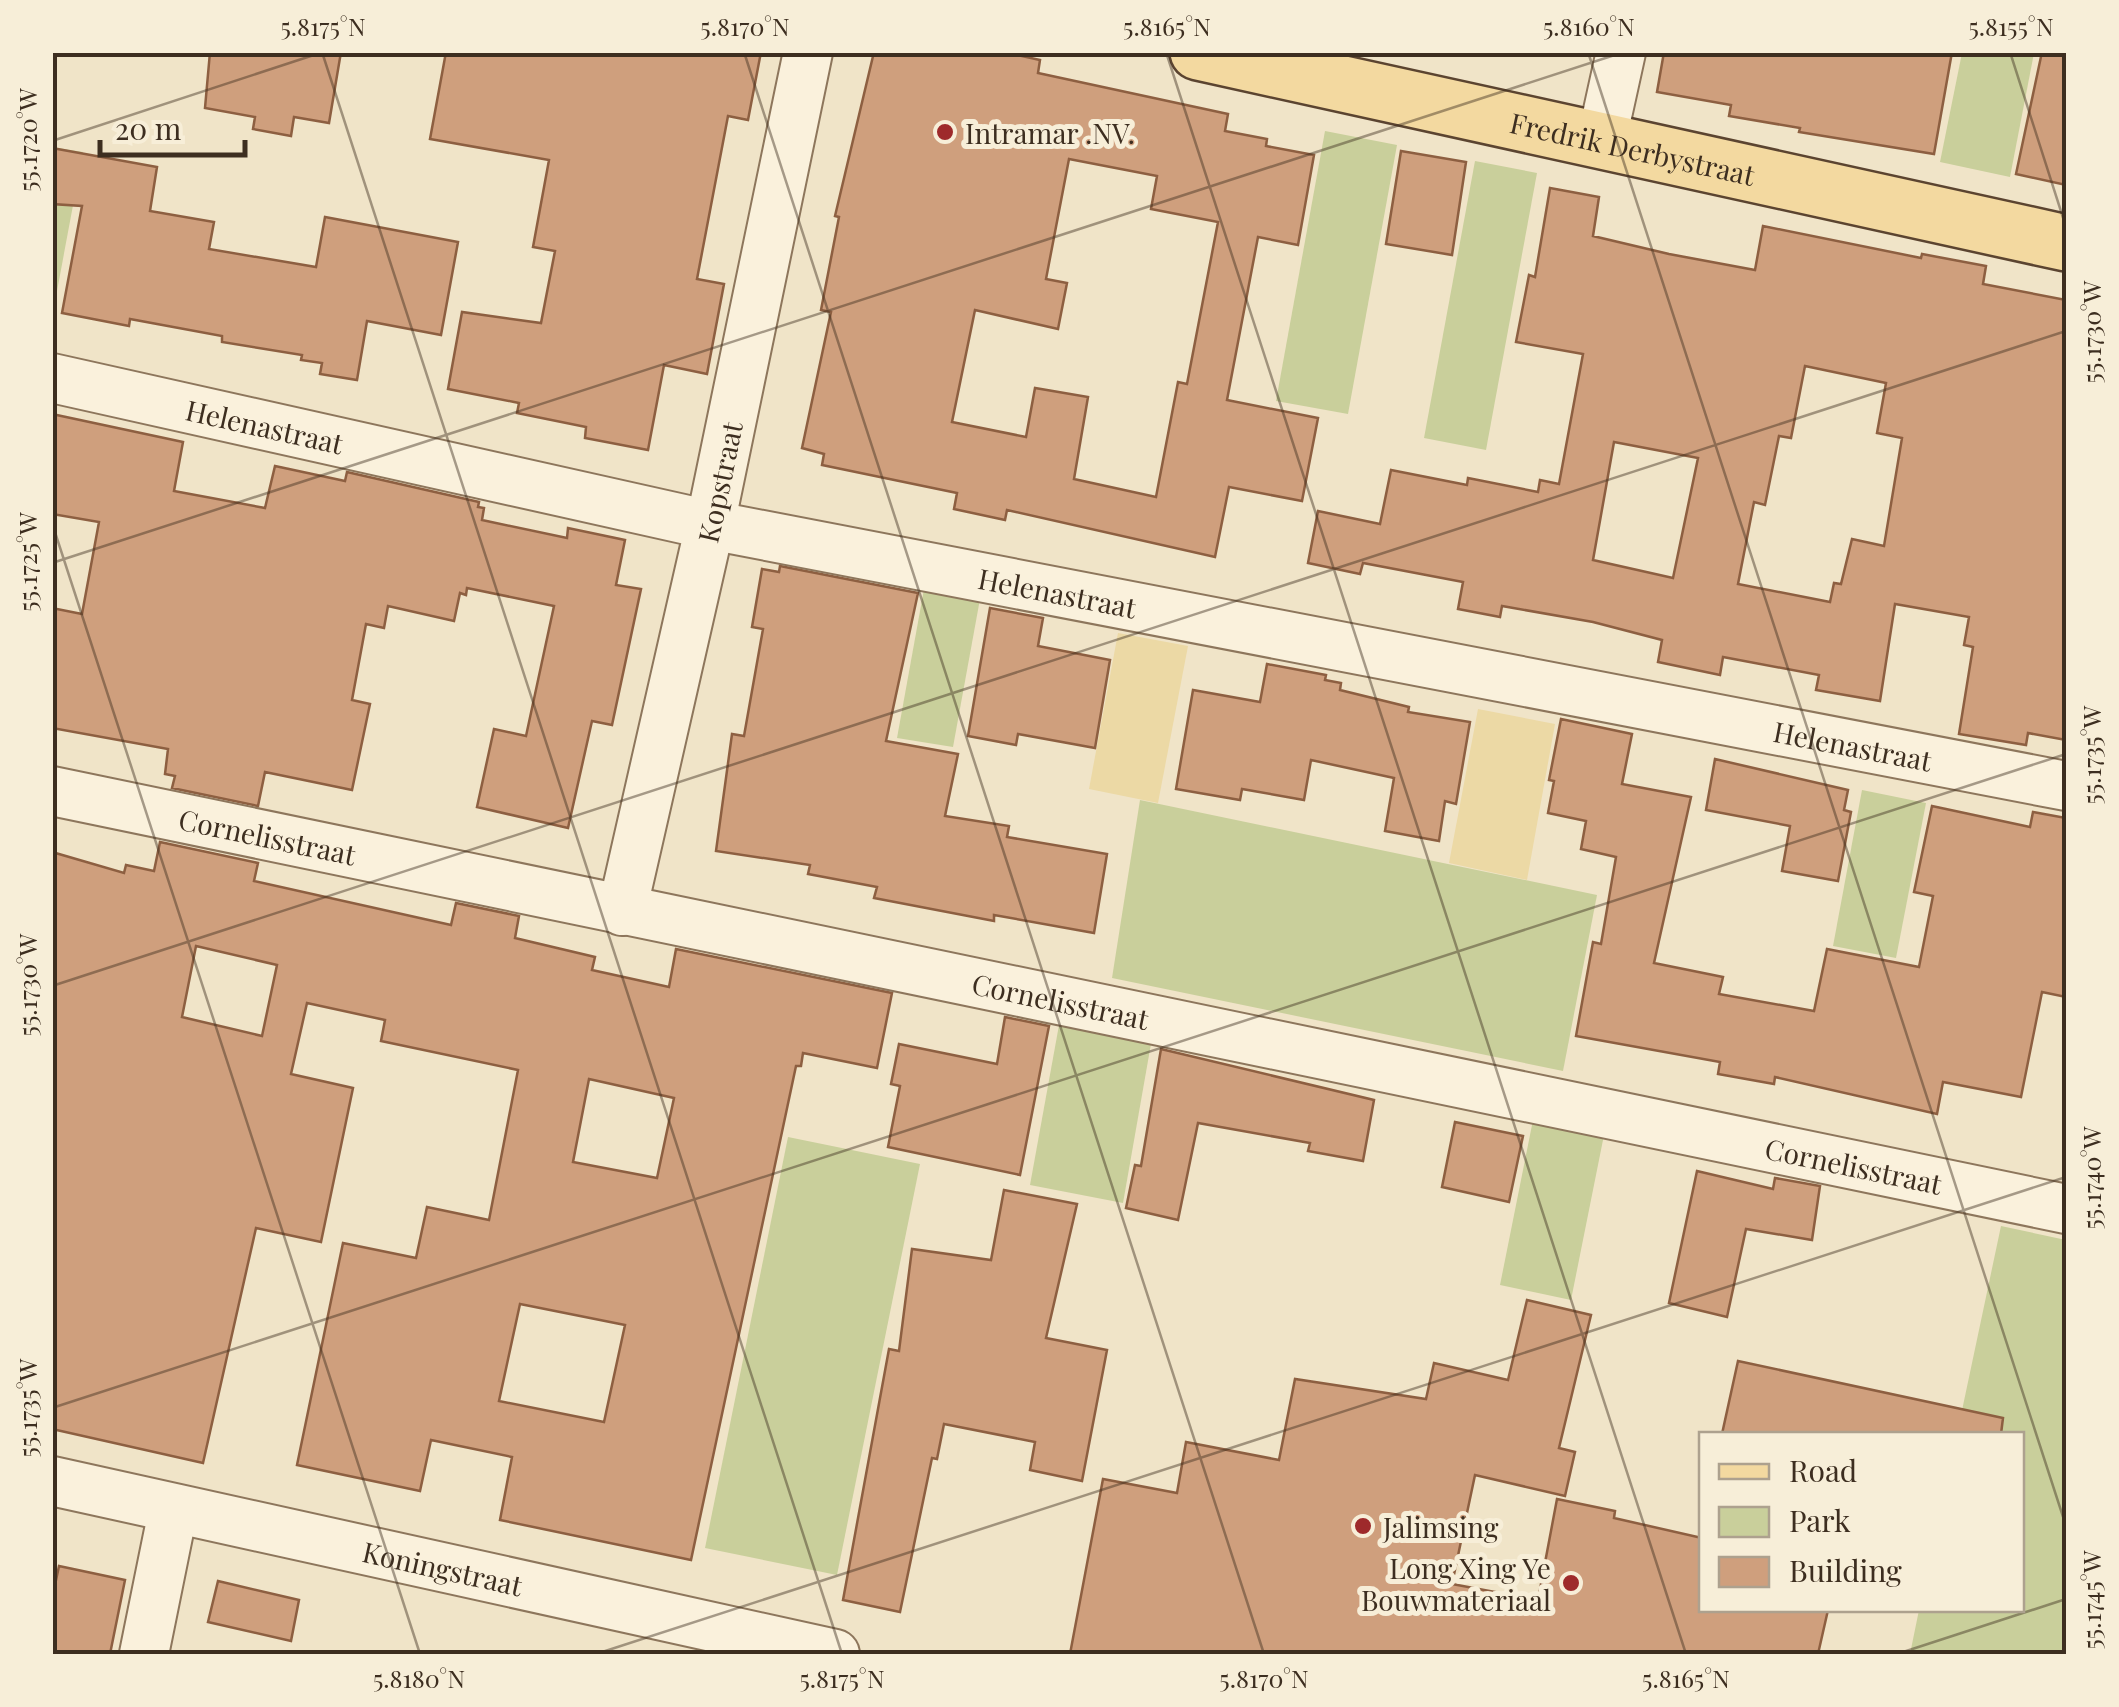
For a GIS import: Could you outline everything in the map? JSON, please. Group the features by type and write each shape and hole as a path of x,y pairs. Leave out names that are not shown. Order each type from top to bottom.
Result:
{"main road":[{"name":"Fredrik Derbystraat","path":"1198,52 2066,243"}],"street":[{"name":"Kopstraat","path":"622,911 710,525 808,52"},
{"path":"1601,143 1621,52"},
{"name":"Helenastraat","path":"52,378 710,525 2066,786"},
{"name":"Cornelisstraat","path":"52,791 2066,1209"},
{"name":"Koningstraat","path":"52,1481 835,1654"},
{"path":"144,1654 173,1510"}],"green space":[{"path":"1962,53 2034,53 2010,177 1940,162"},
{"path":"1325,131 1397,145 1348,414 1276,401"},
{"path":"52,147 83,152 54,307 52,306"},
{"path":"1475,161 1537,173 1486,450 1424,438"},
{"path":"926,578 982,588 953,747 897,738"},
{"path":"1862,790 1926,803 1896,958 1833,946"},
{"path":"1140,800 1597,895 1563,1071 1112,978"},
{"path":"1063,1003 1155,1021 1123,1203 1030,1185"},
{"path":"1533,1120 1604,1135 1571,1300 1500,1285"},
{"path":"788,1137 920,1164 837,1575 705,1548"},
{"path":"2001,1226 2066,1240 2066,1654 1910,1654 1919,1612 2024,1612 2024,1432 1957,1432"}],"sand":[{"path":"1118,633 1188,646 1158,803 1089,789"},
{"path":"1478,709 1555,724 1527,880 1449,863"}],"building":[{"path":"210,52 341,52 329,123 294,117 291,136 253,129 255,117 205,108"},
{"path":"446,52 761,52 748,120 728,116 697,279 724,284 707,374 664,365 648,450 585,438 586,427 517,413 519,403 448,389 462,312 541,323 555,251 533,247 549,160 430,139"},
{"path":"874,52 1004,52 1040,60 1038,73 1228,114 1225,131 1267,139 1266,146 1314,155 1298,245 1258,237 1227,400 1318,418 1302,501 1229,487 1215,557 1007,510 1005,520 954,509 957,493 822,465 824,454 802,448 831,312 821,310 839,217 835,216","holes":["1069,159 1157,176 1151,209 1218,222 1187,384 1178,382 1156,497 1074,479 1088,397 1035,388 1026,437 952,422 975,310 1058,329 1067,283 1046,279"]},
{"path":"1664,52 1952,52 1934,154 1799,132 1800,128 1729,116 1731,105 1657,92"},
{"path":"2042,52 2066,52 2066,185 2016,174"},
{"path":"52,148 157,167 150,211 214,222 209,249 316,267 325,217 458,242 441,335 367,321 357,380 320,374 322,363 301,360 302,355 222,342 222,336 130,319 129,326 62,313 82,206 52,204"},
{"path":"1401,151 1466,162 1452,255 1386,244"},
{"path":"1550,188 1599,197 1593,236 1669,254 1755,270 1763,226 1921,258 1922,254 1986,266 1983,284 2066,300 2066,740 2028,733 2026,745 1959,734 1973,647 1964,645 1969,617 1895,604 1880,701 1816,690 1819,675 1723,657 1720,675 1658,662 1662,640 1593,622 1502,606 1500,617 1458,609 1463,582 1363,563 1360,574 1308,563 1318,511 1380,524 1391,470 1467,485 1468,478 1538,492 1540,480 1559,484 1583,354 1516,342 1529,275 1535,277","holes":["1805,366 1886,383 1877,433 1902,438 1884,546 1852,539 1841,584 1834,583 1830,602 1738,584 1754,502 1765,505 1779,436 1791,438","1614,442 1698,458 1673,578 1593,560"]},
{"path":"52,414 183,442 174,491 265,508 275,466 345,481 347,472 479,502 478,507 484,508 482,520 567,538 568,528 625,540 616,585 641,589 612,725 592,721 568,828 477,807 494,729 526,736 554,606 467,588 466,595 460,593 454,621 388,606 384,628 366,624 352,700 370,704 352,790 265,772 258,806 172,788 175,776 165,774 168,749 52,728 52,608 82,614 99,522 52,514"},
{"path":"780,566 918,593 886,741 958,754 945,816 1009,826 1007,837 1107,854 1094,933 994,915 994,921 874,898 877,887 808,874 810,865 716,851 732,734 744,736 763,629 752,627 762,569 779,572"},
{"path":"990,608 1043,618 1038,646 1110,660 1095,748 1018,734 1016,745 968,736"},
{"path":"1267,664 1326,675 1325,680 1341,683 1340,690 1409,707 1408,712 1470,722 1456,804 1445,801 1439,841 1385,831 1394,778 1311,760 1304,800 1242,789 1240,800 1176,789 1193,690 1260,702"},
{"path":"1561,719 1632,734 1622,784 1691,797 1654,963 1723,977 1719,994 1814,1011 1827,949 1919,967 1933,896 1914,892 1932,806 2030,827 2033,812 2066,818 2066,997 2042,992 2021,1097 1943,1082 1937,1114 1775,1077 1774,1084 1718,1074 1720,1062 1576,1036 1593,942 1601,944 1616,857 1581,849 1586,821 1548,813 1554,781 1549,780"},
{"path":"1715,759 1848,790 1844,810 1851,812 1838,881 1782,871 1790,826 1706,810"},
{"path":"160,842 258,863 254,881 451,925 456,903 519,916 515,938 595,957 592,970 669,987 676,949 892,993 877,1068 803,1053 801,1066 796,1066 691,1560 500,1520 512,1457 431,1440 420,1491 297,1465 343,1243 416,1258 427,1207 489,1220 518,1070 381,1041 385,1020 307,1003 291,1074 353,1088 321,1242 256,1228 203,1463 52,1429 52,852 124,873 126,865 154,871","holes":["196,946 277,965 262,1036 182,1017","589,1079 674,1098 657,1178 573,1162","520,1304 625,1325 604,1422 499,1401"]},
{"path":"1005,1017 1049,1026 1020,1175 888,1147 900,1086 891,1084 899,1044 997,1064"},
{"path":"1161,1049 1374,1100 1363,1161 1308,1151 1310,1143 1198,1123 1178,1220 1126,1208 1135,1165 1141,1166"},
{"path":"1455,1122 1523,1136 1509,1202 1442,1187"},
{"path":"1697,1171 1773,1189 1775,1178 1820,1186 1812,1240 1746,1229 1727,1317 1669,1303"},
{"path":"1004,1190 1077,1204 1046,1338 1107,1350 1082,1481 1030,1470 1035,1442 944,1424 937,1459 932,1458 900,1612 843,1600 889,1349 899,1351 912,1249 991,1260"},
{"path":"1527,1300 1591,1315 1559,1448 1575,1452 1565,1496 1475,1475 1452,1584 1538,1600 1557,1499 1615,1511 1614,1518 1699,1537 1699,1612 1828,1612 1818,1654 1070,1654 1103,1479 1177,1493 1186,1442 1279,1460 1295,1379 1426,1399 1434,1363 1508,1380"},
{"path":"1738,1361 2003,1418 2001,1432 1722,1432"},
{"path":"59,1566 125,1580 110,1654 52,1654 52,1599"},
{"path":"218,1581 299,1600 291,1641 208,1622"}],"place":[{"name":"Intramar .NV.","path":"945,132"},
{"name":"Jalimsing","path":"1363,1526"},
{"name":"Long Xing Ye Bouwmateriaal","path":"1571,1583"}]}
